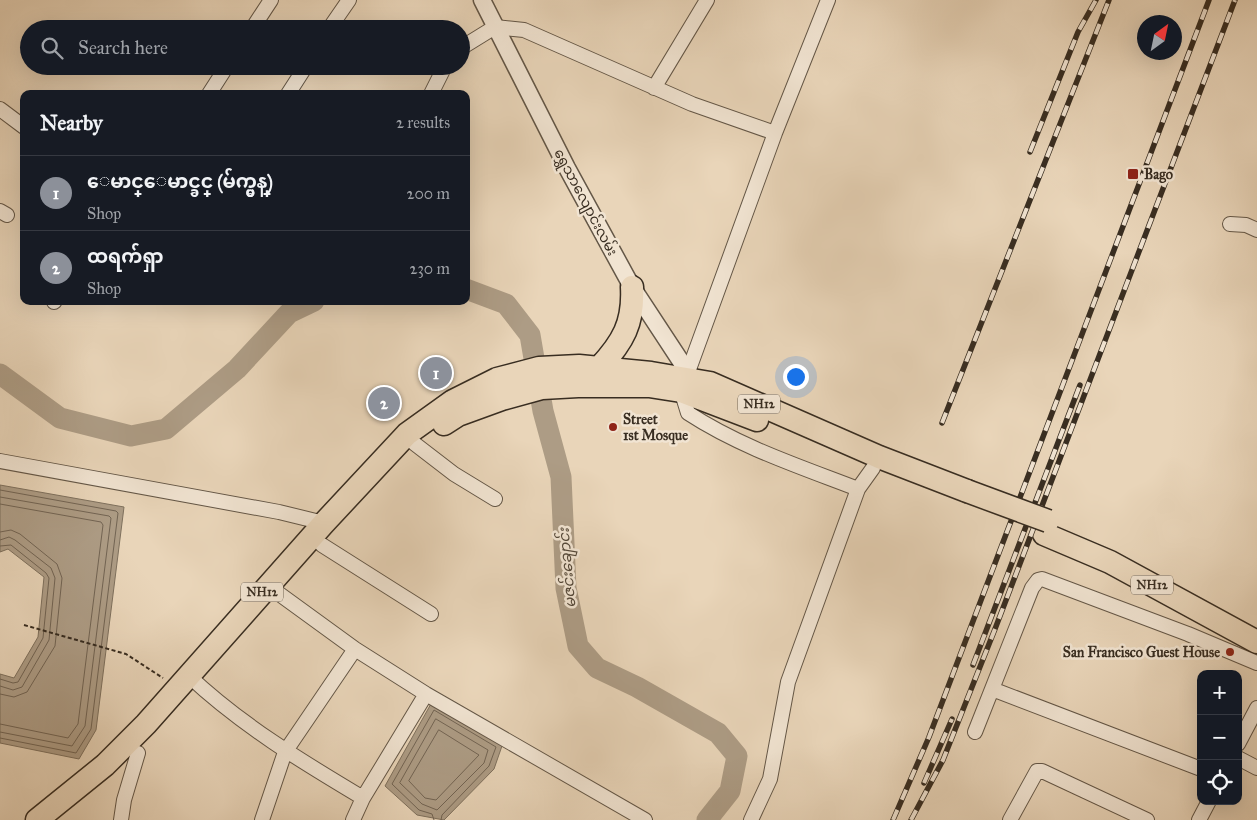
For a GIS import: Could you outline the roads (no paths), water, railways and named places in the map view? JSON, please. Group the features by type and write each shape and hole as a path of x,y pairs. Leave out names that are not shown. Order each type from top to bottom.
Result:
{"highway":[{"path":"599,368 623,337 630,320 633,304 632,287"},
{"name":"NH12","path":"37,820 105,765 278,593 323,534 406,434 454,401 579,366 688,383 873,468 965,497 1046,527 1114,549 1257,628"},
{"name":"NH12","path":"540,378 649,386 710,383 965,497"},
{"name":"NH12","path":"60,820 105,786 138,753 188,682 323,534 415,444 500,389"},
{"name":"NH12","path":"1046,527 1257,642"}],"street":[{"path":"258,20 271,0"},
{"path":"336,20 349,0"},
{"name":"ရွှေသာလျောင်းလမ်း","path":"482,0 567,168 632,287 688,383"},
{"path":"654,88 707,0"},
{"path":"828,0 775,133 688,383 688,413 706,425 770,455 858,490"},
{"path":"470,42 495,27 513,27 535,33 654,88 775,133"},
{"path":"212,90 221,75"},
{"path":"291,90 300,75"},
{"path":"432,90 440,75"},
{"path":"0,109 20,124"},
{"path":"1230,224 1246,225 1257,230"},
{"path":"415,444 454,474 494,499"},
{"path":"0,461 279,512 323,534 430,614"},
{"path":"752,820 770,779 788,682 858,490 873,468"},
{"path":"975,732 1032,588 1038,580 1042,579 1152,619 1257,664"},
{"path":"278,593 355,649 426,694 645,820"},
{"path":"262,820 285,752 355,649"},
{"path":"188,682 285,752 363,798"},
{"path":"992,688 1197,767"},
{"path":"352,820 363,798 426,694"},
{"path":"1242,736 1257,708"},
{"path":"121,820 124,800 138,753"},
{"path":"1242,760 1257,768"},
{"path":"1010,820 1037,771 1042,771 1147,820"},
{"path":"1199,820 1207,805"}],"water":[{"path":"0,485 124,507 96,730 79,759 0,743 0,674 14,678 38,637 44,577 8,549 0,552"},
{"path":"432,702 503,743 494,769 444,820 417,815 385,786"}],"waterway":[{"name":"မဇင်းချောင်း","path":"470,290 506,304 530,335 543,411 561,477 566,588 578,646 597,668 637,687 718,733 737,756 730,791 707,820"},
{"name":"မဇင်းချောင်း","path":"0,374 60,418 131,436 166,429 237,369 289,313 306,305"}],"railway":[{"path":"1030,152 1078,32 1096,0"},
{"path":"942,423 1109,0"},
{"path":"893,820 929,737 1209,0"},
{"path":"911,820 943,760 995,629 1235,0"},
{"path":"973,665 1080,385"},
{"path":"924,783 952,719"}],"place":[{"name":"Bago","path":"1133,174"},
{"name":"ေမာင္ေမာင္ခင္ (မ်က္မွန္)","path":"436,373"},
{"name":"ထရက်ရှာ","path":"384,403"},
{"name":"Street 1st Mosque","path":"613,427"},
{"name":"San Francisco Guest House","path":"1230,652"}]}
